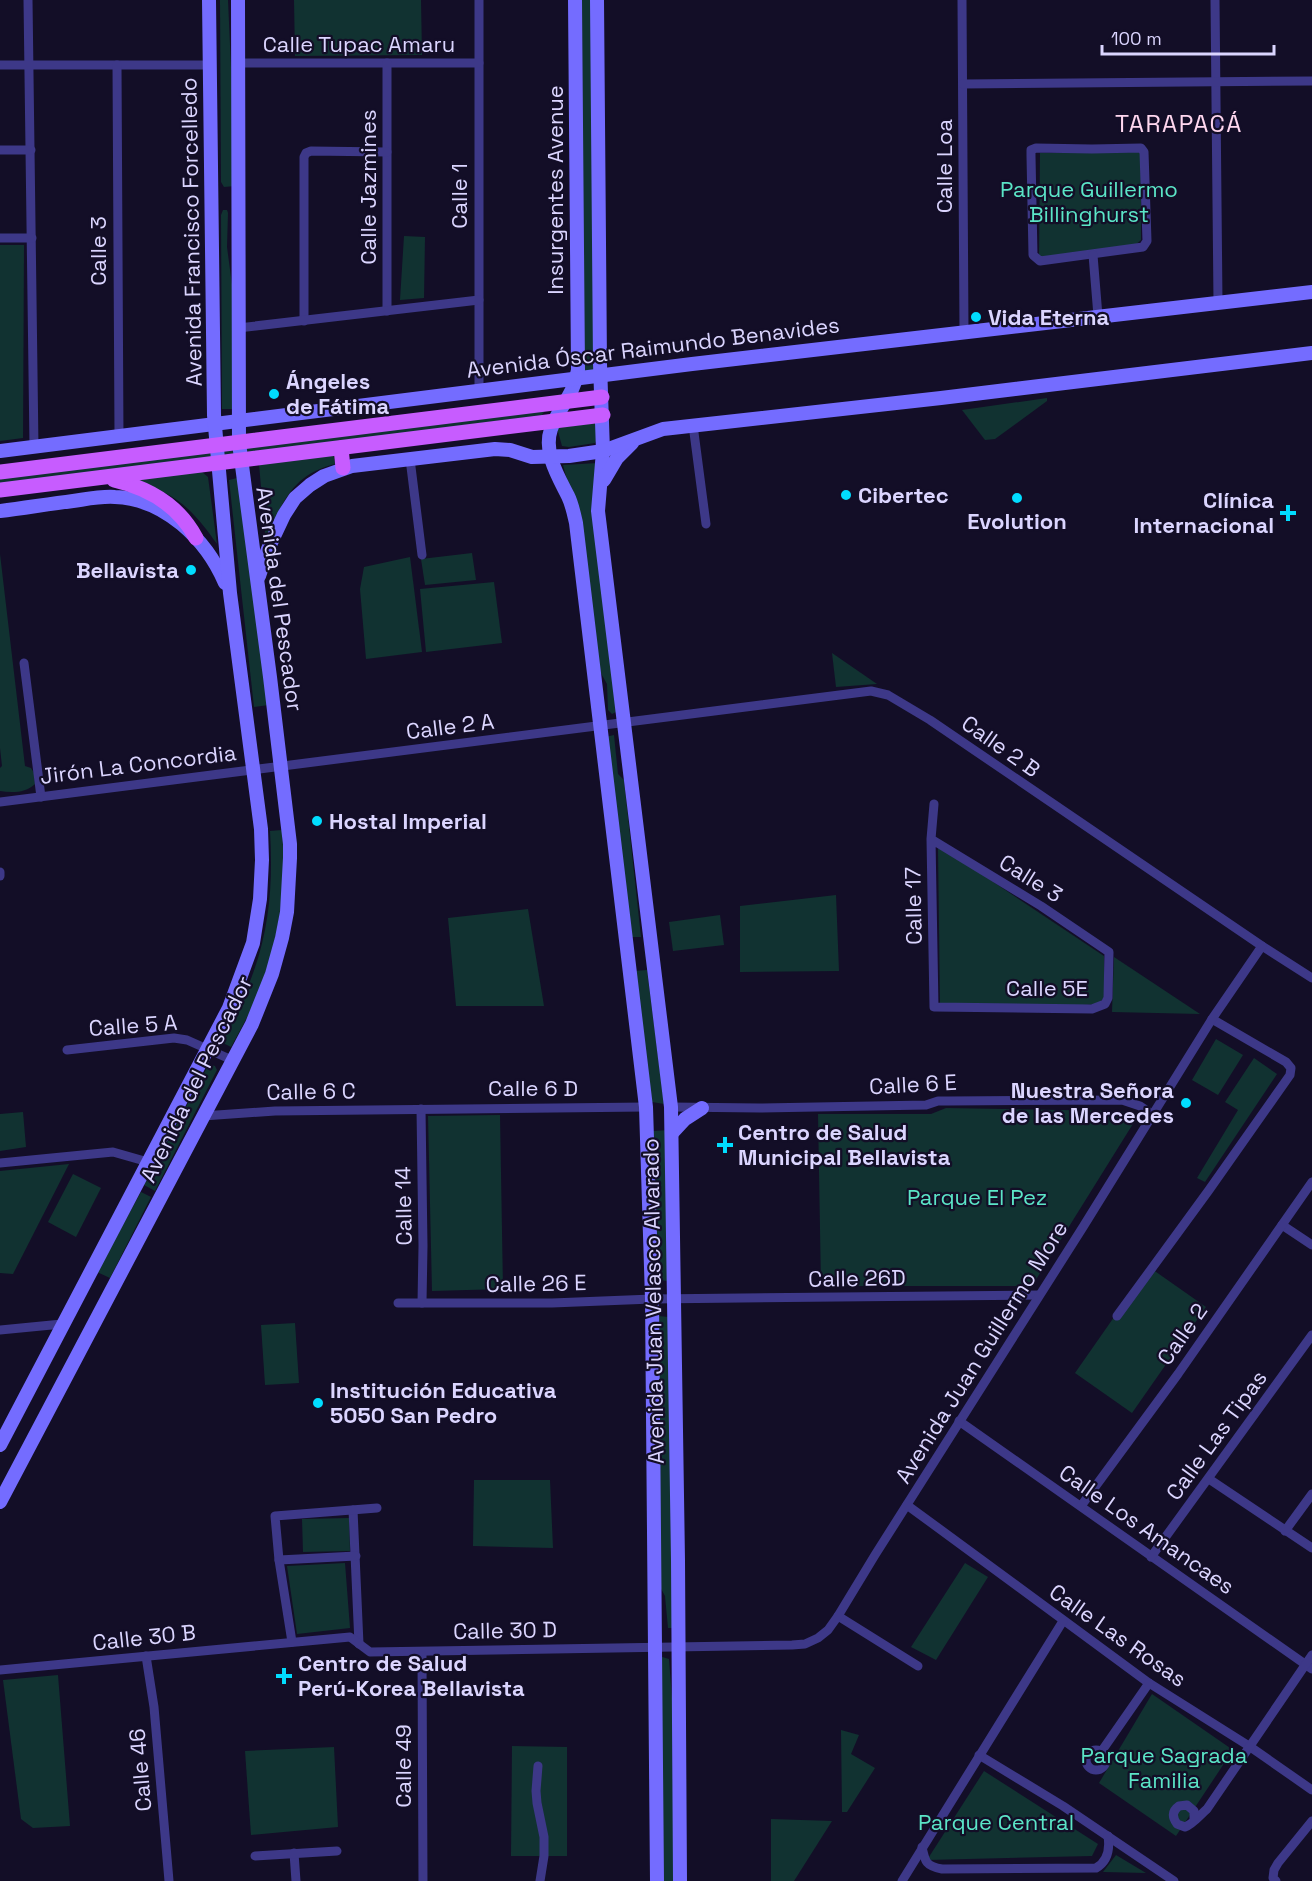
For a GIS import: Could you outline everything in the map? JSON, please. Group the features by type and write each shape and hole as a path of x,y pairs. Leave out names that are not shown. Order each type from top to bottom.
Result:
{"main road":[{"name":"Avenida Francisco Forcelledo","path":"209,0 217,463"},
{"name":"Avenida Francisco Forcelledo","path":"238,0 238,421 241,460"},
{"name":"Insurgentes Avenue","path":"555,421 567,402 576,379 578,362 575,0"},
{"name":"Insurgentes Avenue","path":"597,0 600,376 603,415 601,487"},
{"path":"212,200 238,201"},
{"path":"577,291 599,291"},
{"name":"Avenida Óscar Raimundo Benavides","path":"0,451 600,376 1312,292"},
{"path":"258,578 273,536 295,498 324,476 343,468 495,449 510,450 532,457 603,451 655,430 1312,353"},
{"name":"Avenida Óscar Raimundo Benavides","path":"0,472 602,397"},
{"path":"1,490 603,415"},
{"path":"551,457 549,438 555,421"},
{"path":"601,487 617,458 635,440"},
{"path":"341,448 343,468"},
{"path":"532,457 547,468 561,484"},
{"name":"Avenida Juan Velasco Alvarado","path":"551,457 568,496 576,523 646,1112 652,1299 657,1881"},
{"name":"Avenida del Pescador","path":"0,1502 252,1024 272,974 282,938 287,912 290,844 258,578 241,460"},
{"name":"Avenida del Pescador","path":"0,1444 209,1049 229,1008 245,967 257,921 262,879 261,829 230,593 217,463"},
{"path":"105,478 134,486 157,497 183,518 212,559 230,593"},
{"name":"Avenida Juan Velasco Alvarado","path":"601,487 599,524 671,1111 680,1881"},
{"path":"2,511 104,497 123,498 143,502 167,513 196,538"},
{"path":"627,950 651,947"},
{"path":"672,1133 685,1119 702,1108"},
{"path":"646,1112 671,1111"}],"street":[{"path":"28,0 34,447"},
{"name":"Calle 1","path":"479,0 479,391"},
{"name":"Calle Loa","path":"962,0 964,332"},
{"path":"1215,0 1218,302"},
{"name":"Calle Tupac Amaru","path":"238,63 479,63"},
{"name":"Calle Jazmines","path":"387,63 387,311"},
{"path":"0,65 210,65"},
{"name":"Calle 3","path":"117,65 119,436"},
{"path":"963,84 1312,81"},
{"path":"1036,148 1141,148 1144,152 1147,241 1143,247 1093,255 1040,261 1035,259 1033,255 1031,150 1036,148"},
{"path":"0,150 31,150"},
{"path":"304,321 304,157 311,151 387,152"},
{"path":"0,238 32,238"},
{"path":"1093,255 1098,316"},
{"path":"238,328 479,300"},
{"path":"693,425 706,524"},
{"path":"410,459 422,555"},
{"path":"1,490 2,511"},
{"path":"24,663 41,797"},
{"name":"Calle 2 B","path":"625,724 871,691 888,695 930,720 1312,978"},
{"name":"Calle 2 A","path":"280,765 625,724"},
{"name":"Jirón La Concordia","path":"0,802 280,765"},
{"name":"Calle 17","path":"934,804 931,839 934,1008"},
{"name":"Calle 3","path":"931,839 1041,906 1109,952"},
{"name":"Avenida Juan Guillermo More","path":"655,1647 805,1644 823,1634 838,1616 1212,1018 1262,946"},
{"name":"Calle 5E","path":"934,1008 1099,1008 1108,998 1109,952"},
{"path":"1117,1316 1290,1075 1291,1068 1286,1062 1212,1018"},
{"name":"Calle 5 A","path":"67,1050 174,1038 188,1040 232,1060"},
{"name":"Calle 6 E","path":"671,1111 702,1108 926,1105 938,1101 1122,1100 1140,1106 1153,1115"},
{"name":"Calle 6 D","path":"421,1109 646,1112"},
{"name":"Calle 6 C","path":"203,1116 275,1111 421,1109"},
{"name":"Calle 14","path":"421,1109 422,1303"},
{"path":"0,1163 113,1152 148,1162"},
{"name":"Calle 2","path":"1081,1506 1178,1374 1312,1182"},
{"path":"1282,1225 1312,1245"},
{"name":"Calle 26D","path":"674,1299 1039,1295"},
{"name":"Calle 26 E","path":"398,1303 552,1303 674,1299"},
{"path":"0,1330 62,1324"},
{"name":"Calle Las Tipas","path":"1151,1557 1312,1335"},
{"name":"Calle Los Amancaes","path":"959,1421 1309,1667"},
{"path":"1209,1479 1312,1548"},
{"path":"1285,1531 1312,1494"},
{"name":"Calle Las Rosas","path":"907,1505 1149,1683 1249,1746 1312,1790"},
{"path":"292,1641 279,1560 275,1516 377,1508"},
{"path":"353,1510 359,1644"},
{"path":"279,1560 356,1556"},
{"path":"838,1616 918,1666"},
{"path":"902,1881 1063,1621"},
{"name":"Calle 30 B","path":"0,1670 292,1641 350,1637 359,1644"},
{"name":"Calle 30 D","path":"359,1644 370,1652 655,1647"},
{"name":"Calle 49","path":"422,1652 423,1881"},
{"path":"1194,1819 1207,1809 1249,1746 1309,1667 1312,1655"},
{"name":"Calle 46","path":"147,1656 154,1707 169,1881"},
{"path":"1101,1752 1149,1683"},
{"path":"979,1755 1108,1836 1174,1881"},
{"path":"538,1766 537,1803 544,1837 540,1881"},
{"path":"1276,1881 1274,1870 1278,1863 1312,1821"},
{"path":"922,1847 927,1863 933,1868 1096,1868 1104,1864 1108,1854 1108,1836"},
{"path":"255,1856 338,1851"},
{"path":"294,1853 296,1881"}],"green space":[{"path":"220,0 228,0 236,180 235,186 224,187 221,182"},
{"path":"294,0 421,0 422,55 295,56"},
{"path":"582,0 592,0 594,372 583,373"},
{"name":"Parque Guillermo Billinghurst","path":"1138,152 1141,154 1141,240 1133,247 1039,258 1040,153"},
{"path":"223,210 227,210 228,213 227,247 233,292 233,409 222,409 221,215"},
{"path":"404,236 425,237 424,298 400,300"},
{"path":"0,245 24,245 23,438 0,441"},
{"path":"1047,398 1047,401 995,439 985,440 962,410"},
{"path":"548,406 542,415 0,485 0,474"},
{"path":"596,423 600,435 595,443 562,446 557,428"},
{"path":"333,453 335,464 307,476 289,494 276,517 266,544 259,464"},
{"path":"598,463 616,712 612,714 608,710 607,684 597,666 563,465"},
{"path":"202,472 208,477 217,544 187,508 163,492 132,479"},
{"path":"241,477 269,705 254,707 229,480"},
{"path":"472,553 476,580 425,585 421,559"},
{"path":"0,554 25,766 31,768 34,773 35,784 23,791 14,792 0,791 0,768 2,766 0,748"},
{"path":"410,557 422,652 366,659 360,589 364,567"},
{"path":"494,582 502,643 426,652 420,589"},
{"path":"832,653 877,684 836,687"},
{"path":"614,735 618,774 624,780 641,937 632,937 605,737"},
{"path":"282,830 282,894 276,936 256,998 231,1047 221,1042 249,985 263,940 269,904 270,831"},
{"path":"941,847 1104,956 1104,998 1098,1004 1083,1005 940,1006 938,849"},
{"path":"836,895 839,971 740,972 740,906"},
{"path":"528,909 544,1006 456,1006 448,918"},
{"path":"720,915 724,945 673,951 669,922"},
{"path":"1114,957 1200,1014 1112,1012"},
{"path":"647,970 664,1104 652,1102 634,971"},
{"path":"1216,1039 1243,1055 1218,1095 1192,1080"},
{"path":"1254,1058 1277,1074 1205,1182 1197,1178 1238,1110 1225,1102"},
{"path":"209,1064 215,1066 217,1070 155,1191 144,1185"},
{"name":"Parque El Pez","path":"946,1108 1121,1111 1136,1119 1032,1286 821,1286 818,1114 931,1114"},
{"path":"23,1112 26,1147 0,1151 0,1114"},
{"path":"500,1115 503,1289 432,1291 428,1116"},
{"path":"669,1130 668,1281 656,1280 653,1131"},
{"path":"69,1164 13,1274 0,1273 0,1171"},
{"path":"73,1174 101,1188 76,1237 48,1222"},
{"path":"141,1192 151,1197 110,1278 97,1272"},
{"path":"1149,1267 1206,1307 1132,1413 1075,1373"},
{"path":"658,1316 669,1317 673,1628 668,1628 665,1596 659,1585"},
{"path":"295,1323 299,1383 265,1385 261,1325"},
{"path":"474,1480 550,1480 553,1548 473,1546"},
{"path":"349,1518 350,1551 303,1552 302,1519"},
{"path":"345,1563 350,1628 297,1634 287,1566"},
{"path":"965,1563 988,1577 936,1660 911,1647"},
{"path":"659,1656 669,1659 672,1698 674,1881 661,1881"},
{"path":"58,1675 70,1826 33,1828 21,1819 3,1680"},
{"name":"Parque Sagrada Familia","path":"1152,1694 1233,1750 1176,1836 1099,1783"},
{"path":"841,1730 859,1735 851,1754 875,1768 847,1812 842,1812"},
{"path":"512,1746 567,1747 567,1856 511,1856"},
{"path":"334,1747 338,1827 251,1835 245,1751"},
{"name":"Parque Central","path":"984,1771 1098,1844 1092,1856 927,1860"},
{"path":"771,1819 832,1821 794,1881 771,1881"},
{"path":"1116,1855 1146,1873 1103,1872"}],"place":[{"name":"Vida Eterna","path":"976,317"},
{"name":"Ángeles de Fátima","path":"274,394"},
{"name":"Cibertec","path":"846,495"},
{"name":"Evolution","path":"1017,498"},
{"name":"Clínica Internacional","path":"1288,513"},
{"name":"Bellavista","path":"191,570"},
{"name":"Hostal Imperial","path":"317,821"},
{"name":"Nuestra Señora de las Mercedes","path":"1186,1103"},
{"name":"Centro de Salud Municipal Bellavista","path":"725,1145"},
{"name":"Institución Educativa 5050 San Pedro","path":"318,1403"},
{"name":"Centro de Salud Perú-Korea Bellavista","path":"284,1676"}],"district":[{"name":"TARAPACÁ","path":"1179,123"}]}
